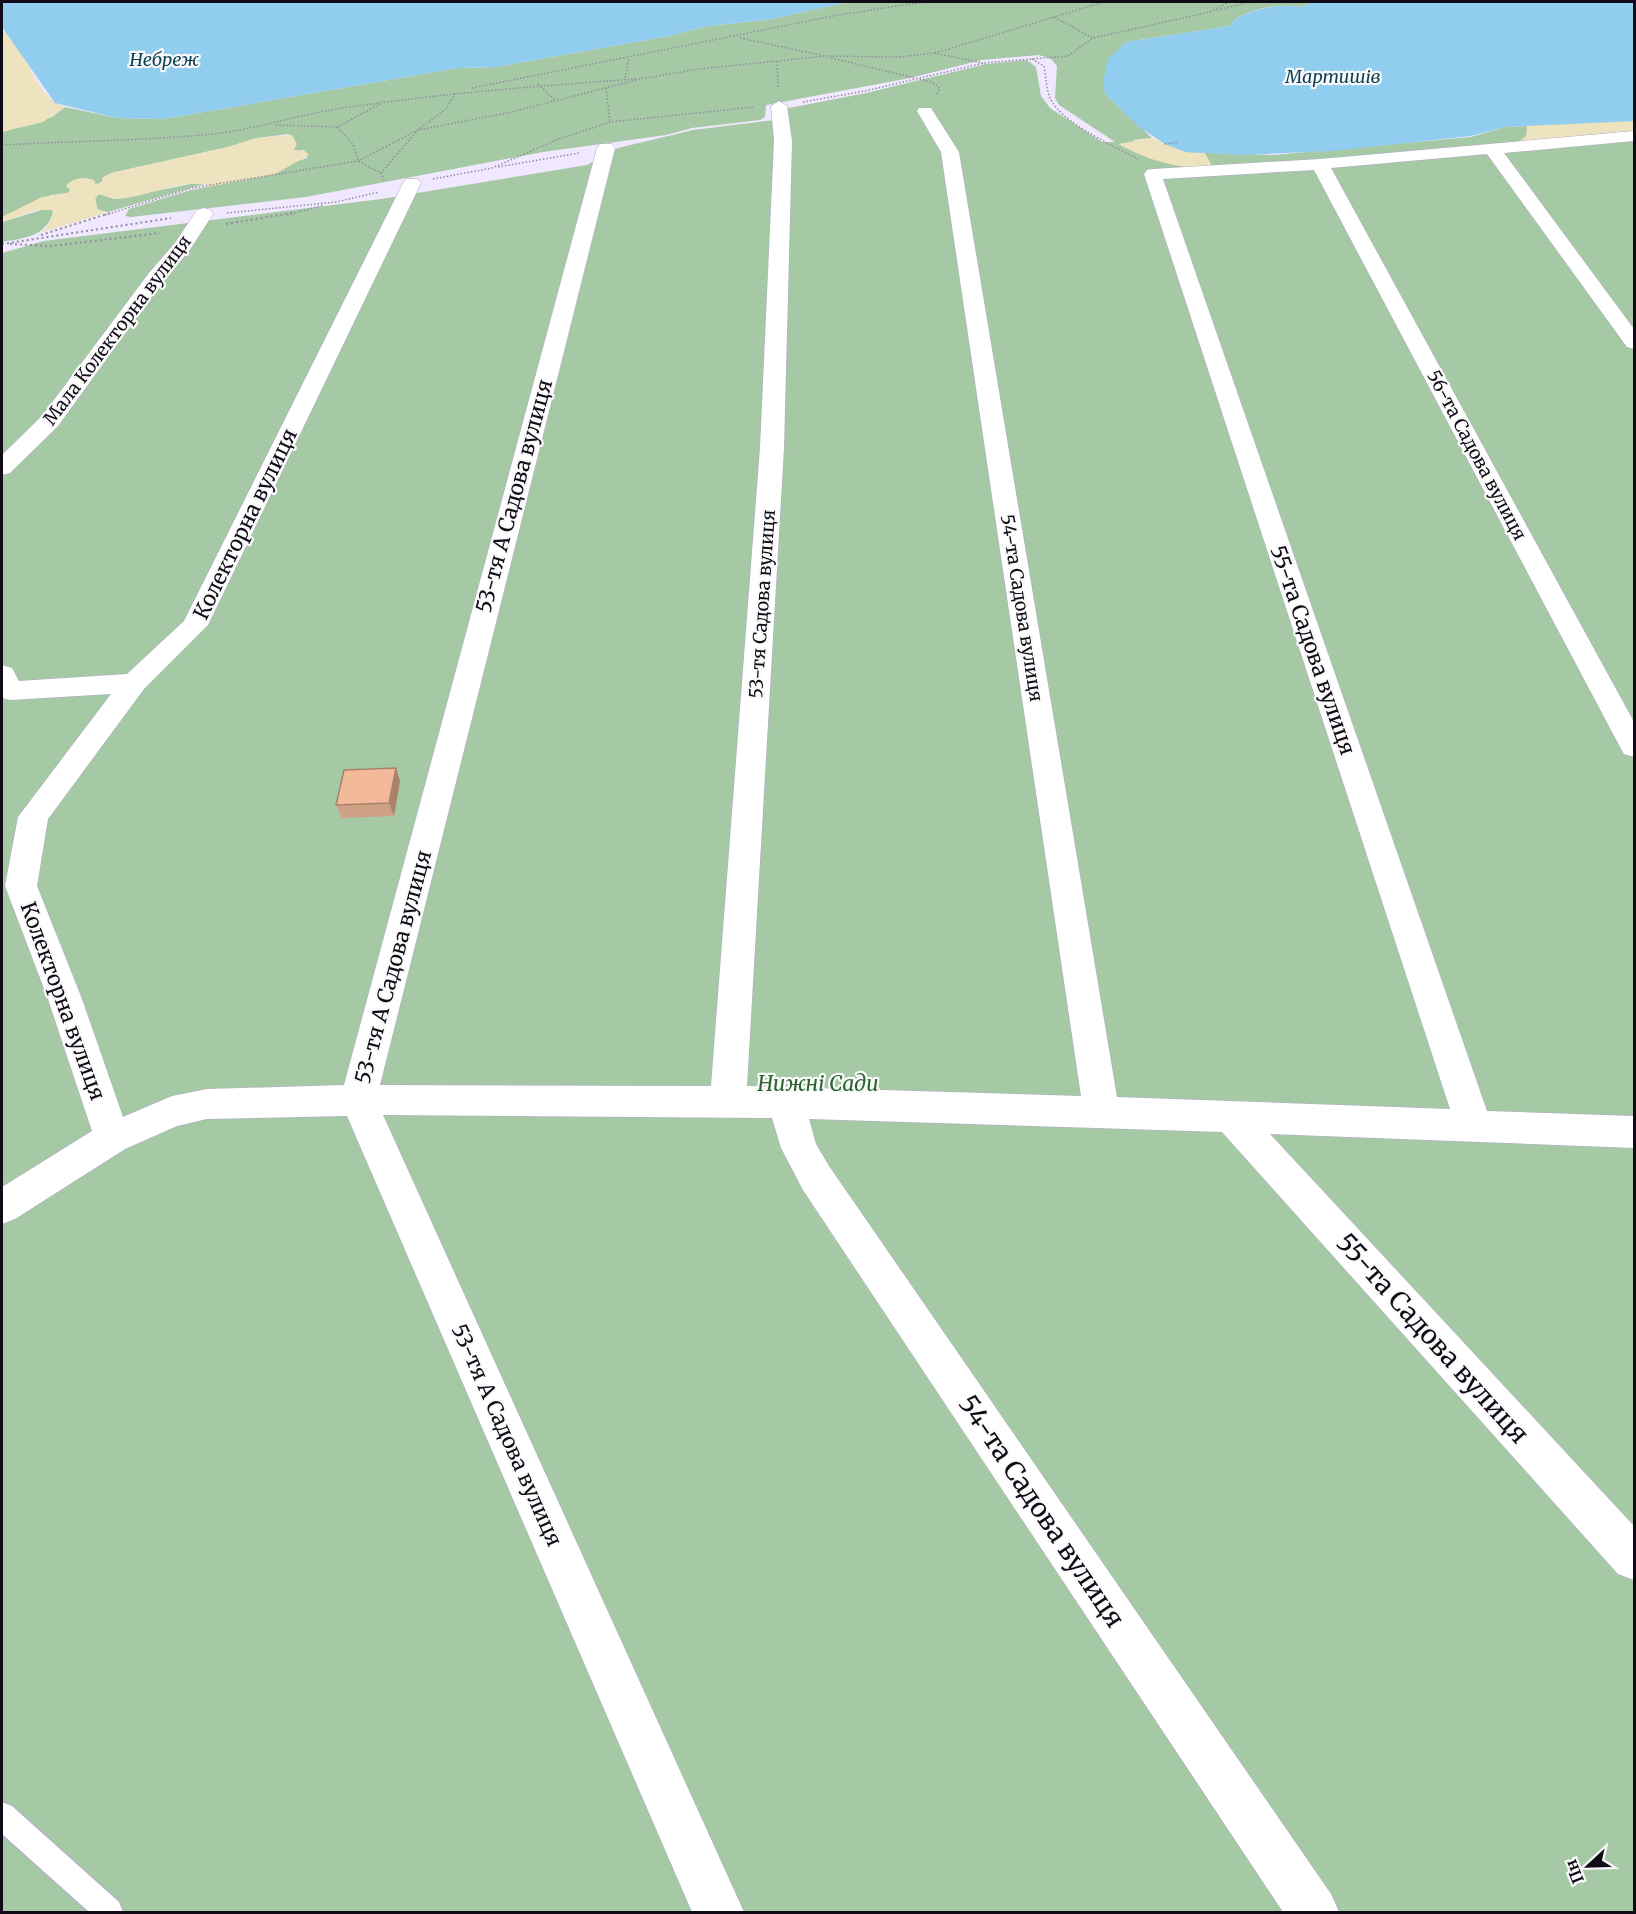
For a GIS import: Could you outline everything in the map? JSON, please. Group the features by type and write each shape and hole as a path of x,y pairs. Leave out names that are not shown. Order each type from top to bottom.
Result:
{"street":[{"name":"53-тя Садова вулиця","path":"728,1101 772,448 783,141 779,106"},
{"name":"54-та Садова вулиця","path":"925,111 950,152 1101,1112"},
{"name":"53-тя А Садова вулиця","path":"608,135 358,1100 718,1912"},
{"path":"1153,174 1320,164 1635,136"},
{"path":"1493,150 1635,344"},
{"name":"56-та Садова вулиця","path":"1320,164 1635,747"},
{"name":"55-та Садова вулиця","path":"1153,174 1474,1126"},
{"name":"Колекторна вулиця","path":"112,1138 65,999 21,886 33,817 134,683 195,625 412,183"},
{"name":"Мала Колекторна вулиця","path":"2,468 50,421 198,223"},
{"path":"2,674 10,692 134,683"},
{"path":"2,1207 112,1138 172,1112 207,1104 358,1100 728,1101 1635,1132"},
{"name":"54-та Садова вулиця","path":"786,1103 799,1148 816,1178 1313,1912"},
{"name":"55-та Садова вулиця","path":"1232,1118 1635,1558"}],"lane":[{"path":"2,1816 109,1912"}],"path":[{"path":"3,244 27,239 192,188 358,161 418,130 446,109 456,92 530,75 736,38 830,17 900,9 925,2"},
{"path":"381,173 418,130 557,101 640,79 825,56 899,57 934,53 1104,2"},
{"path":"1210,12 1228,2"},
{"path":"412,183 492,168 608,135 729,108 779,106 865,92 984,63 1068,56 1093,38 1250,2"},
{"path":"1054,17 1093,38"},
{"path":"736,38 825,56 932,82 940,88 937,94 926,103 925,111"},
{"path":"934,53 984,63"},
{"path":"625,78 628,58"},
{"path":"1031,58 1044,66 1049,96 1054,105 1089,130 1146,163 1153,174"},
{"path":"777,61 779,106"},
{"path":"2,146 211,134 272,125 297,117 456,92 538,84 640,79"},
{"path":"538,84 557,101"},
{"path":"606,88 608,135"},
{"path":"272,125 337,127 382,103"},
{"path":"27,239 279,217 388,190 381,173 358,161 353,144 337,127"},
{"path":"492,168 559,139 608,135"},
{"path":"1165,144 1179,142"},
{"path":"3,244 51,246 336,202"}],"green space":[{"name":"Нижні Сади","path":"848,2 1309,2 1305,6 1279,6 1252,12 1234,21 1230,26 1126,42 1118,50 1105,94 1152,138 1132,140 1185,152 1274,155 1471,137 1505,127 1634,121 1634,1912 2,1912 2,253 44,241 381,199 587,165 618,148 693,130 775,120 784,109 866,93 986,64 1027,60 1036,67 1041,96 1050,108 1102,142 1115,142 1059,105 1055,98 1057,66 1051,59 1039,55 982,60 910,78 766,105 765,117 760,120 692,128 666,135 543,152 306,197 131,217 125,216 129,209 191,190 275,174 307,158 304,150 294,150 289,134 257,138 228,147 111,173 99,184 95,184 94,180 83,178 67,187 71,189 68,193 51,195 2,217 2,132 52,117 65,107 117,118 163,119 458,68 496,67 669,36 708,26 772,19"},
{"path":"196,183 204,184 108,212 98,210 95,199 99,194 115,199"},
{"path":"45,209 52,210 53,213 45,227 39,232 2,242 2,222"}],"sand":[{"path":"2,27 17,46 38,83 55,102 65,107 43,122 2,132"},
{"path":"1634,121 1634,135 1518,142 1526,136 1527,126"},
{"path":"292,135 297,144 294,150 304,150 309,155 275,174 207,187 204,184 182,185 128,198 117,199 99,194 95,199 98,210 108,212 40,233 47,227 53,213 52,210 36,210 2,222 2,217 42,197 68,193 70,189 66,186 75,179 86,178 94,180 95,184 102,183 102,178 111,173 228,147 257,138"},
{"path":"1152,138 1185,152 1205,153 1213,168 1164,163 1118,144"}],"water":[{"name":"Небреж","path":"2,2 848,2 772,19 708,26 669,36 496,67 458,68 163,119 117,118 55,103 2,27"},
{"name":"Мартишів","path":"1309,2 1634,2 1634,121 1505,127 1471,136 1332,151 1241,155 1185,152 1165,144 1139,127 1105,94 1103,81 1108,59 1126,42 1230,26 1238,18 1252,12 1279,6 1305,6"}],"building":[{"path":"396,768 389,803 336,805 344,770"}]}
